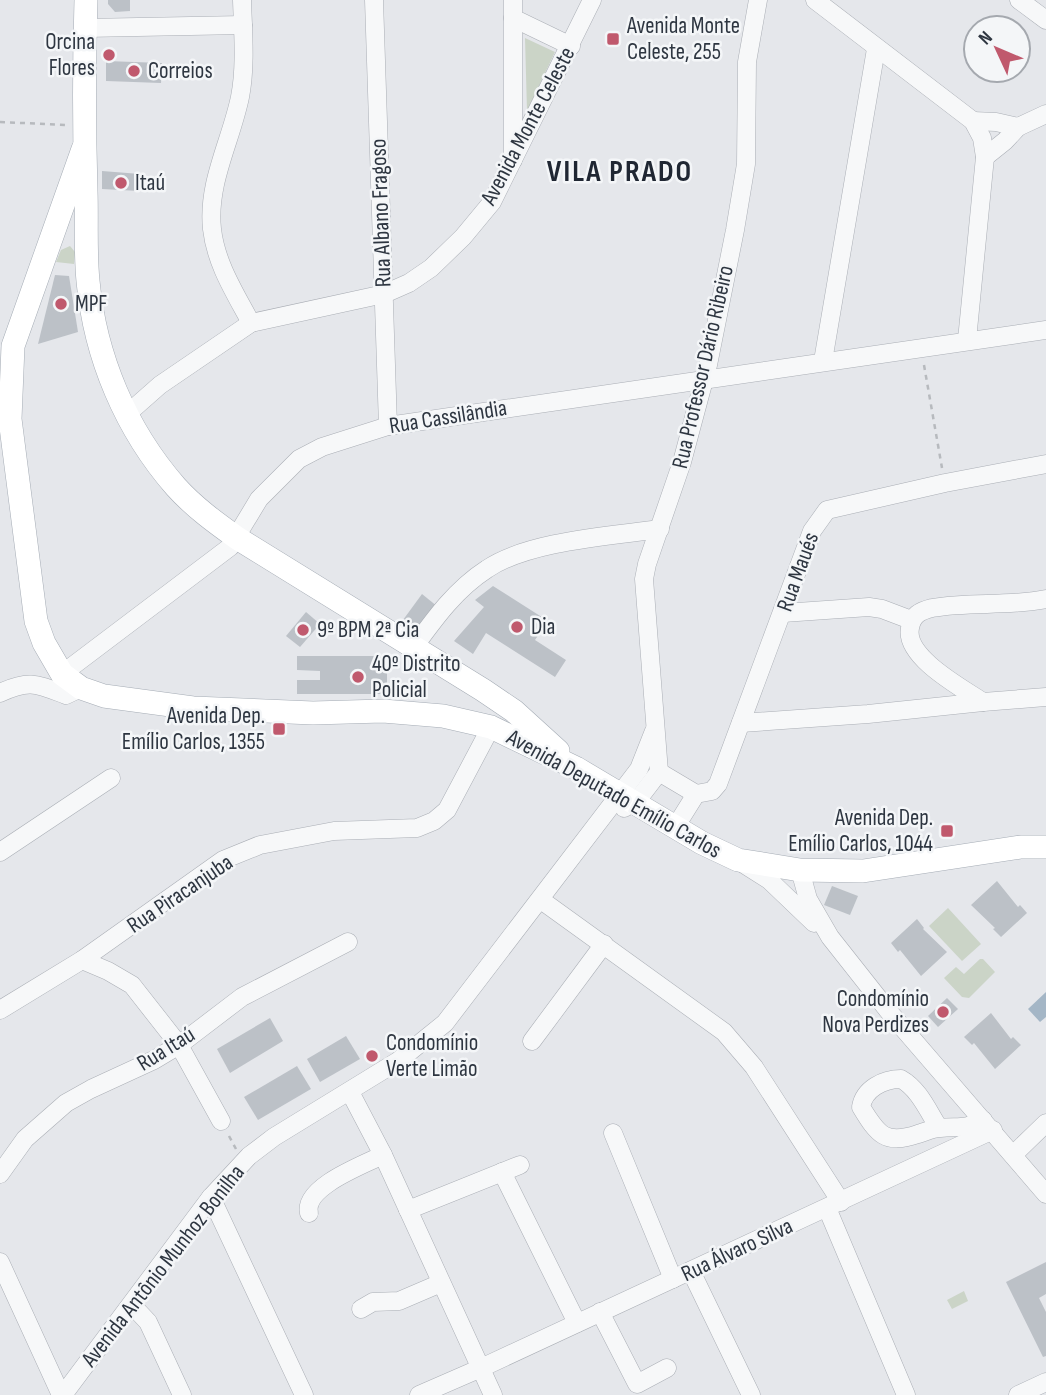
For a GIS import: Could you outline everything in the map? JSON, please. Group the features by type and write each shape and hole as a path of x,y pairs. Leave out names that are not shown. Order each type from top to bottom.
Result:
{"main road":[{"path":"86,0 83,149 88,281 98,340 106,367 127,415 177,488 206,514 237,538 514,711 576,768"},
{"path":"71,681 44,643 36,621 5,417 13,346 83,149"},
{"path":"55,228 72,223 87,231"},
{"name":"Avenida Deputado Emílio Carlos","path":"71,681 104,696 193,708 313,713 383,711 453,719 491,727 576,768 702,842 738,860 800,870 863,871 1009,848 1046,847"},
{"path":"453,719 468,714 475,703 474,691 469,681"}],"street":[{"path":"242,0 243,77 240,98 213,196 212,227 222,268 251,323"},
{"name":"Rua Albano Fragoso","path":"374,0 388,426"},
{"name":"Avenida Monte Celeste","path":"127,415 160,385 251,323 384,295 410,284 431,268 463,237 492,202 592,0"},
{"name":"Rua Professor Dário Ribeiro","path":"659,772 644,579 682,462 708,365 735,230 746,164 747,62 758,0"},
{"path":"815,0 973,121 982,138 985,157 967,340"},
{"path":"1019,0 1046,20"},
{"path":"513,9 571,46"},
{"path":"513,9 513,163"},
{"path":"85,28 243,25"},
{"path":"823,361 876,49"},
{"path":"985,157 1006,141 1018,127 1046,114"},
{"path":"973,121 1018,127"},
{"name":"Rua Cassilândia","path":"71,681 221,555 237,538 259,499 299,459 323,447 388,426 1046,330"},
{"name":"Rua Maués","path":"676,826 696,794 712,791 718,784 816,523 827,510 1046,464"},
{"path":"414,647 440,611 465,585 488,567 551,546 660,529"},
{"path":"983,702 942,675 918,654 909,633 911,620 918,613 933,608 1024,604 1046,599"},
{"path":"783,613 869,607 911,620"},
{"path":"0,693 28,683 42,685 66,695 71,681"},
{"path":"741,723 867,715 1046,697"},
{"name":"Rua Piracanjuba","path":"2,1003 82,960 223,860 260,845 334,831 417,828 434,821 447,810 491,727"},
{"name":"Rua Professor Dário Ribeiro","path":"628,797 654,731"},
{"path":"628,797 659,772 696,794"},
{"path":"0,852 111,778"},
{"name":"Avenida Antônio Munhoz Bonilha","path":"62,1395 211,1197 243,1162 274,1137 406,1055 445,1023 601,819 628,797"},
{"path":"738,860 769,880 830,937"},
{"path":"800,870 808,899 830,937 890,1013 1046,1194"},
{"path":"541,900 724,1031 754,1067 834,1205 906,1395"},
{"name":"Rua Itaú","path":"0,1174 25,1139 66,1104 91,1089 154,1060 179,1045 242,997 348,942"},
{"path":"532,1041 604,944"},
{"path":"82,960 132,985 179,1045 221,1121"},
{"path":"350,1092 383,1155 494,1395"},
{"path":"1013,1155 1046,1124"},
{"path":"939,1128 958,1129 988,1125"},
{"name":"Rua Álvaro Silva","path":"419,1395 834,1205 988,1125"},
{"path":"613,1133 673,1279"},
{"path":"309,1213 308,1202 318,1189 383,1155"},
{"path":"408,1210 520,1165"},
{"path":"502,1172 577,1323"},
{"path":"211,1197 304,1395"},
{"path":"0,1262 62,1395"},
{"path":"691,1271 751,1395"},
{"path":"361,1308 373,1302 400,1301 441,1283"},
{"path":"132,1305 148,1322 182,1395"},
{"path":"600,1312 637,1384 667,1368"},
{"path":"1018,1395 1046,1382"}],"path":[{"path":"0,121 84,125"},
{"path":"921,348 945,484"},
{"path":"221,1121 243,1162"}],"shaded area":[{"path":"525,38 555,52 527,111"},
{"path":"70,246 75,252 74,264 56,262 61,250"},
{"path":"948,908 981,944 962,961 929,926"},
{"path":"980,959 995,972 969,998 962,997 944,978 956,967 964,974"},
{"path":"964,1291 968,1301 952,1309 947,1300"}],"water":[{"path":"1046,992 1046,1017 1040,1022 1028,1009"}],"building":[{"path":"108,0 130,0 130,11 115,12"},
{"name":"Correios","path":"106,61 162,63 161,83 106,81"},
{"name":"Itaú","path":"102,171 140,174 139,191 102,189"},
{"name":"MPF","path":"55,275 69,276 78,332 38,344"},
{"name":"Dia","path":"493,586 548,621 535,640 566,660 555,677 486,633 473,654 454,641 484,607 475,600"},
{"path":"422,594 438,607 416,630 403,620"},
{"name":"9º BPM 2ª Cia","path":"306,612 320,624 300,647 286,636"},
{"path":"297,656 387,656 387,694 297,694 297,680 320,680 320,671 297,670"},
{"path":"997,881 1018,907 1020,905 1027,913 1001,937 971,905"},
{"path":"832,886 858,896 850,915 824,905"},
{"path":"917,919 923,929 947,952 921,976 891,943"},
{"name":"Condomínio Nova Perdizes","path":"947,998 958,1009 938,1027 928,1016"},
{"path":"991,1013 1011,1039 1013,1037 1021,1045 995,1069 974,1043 972,1045 964,1037"},
{"path":"270,1018 283,1041 230,1073 217,1049"},
{"path":"346,1036 360,1059 320,1082 307,1059"},
{"name":"Condomínio Verte Limão","path":"374,1049 379,1057 370,1062 365,1055"},
{"path":"297,1066 311,1089 258,1120 244,1097"},
{"path":"1046,1262 1046,1294 1039,1298 1046,1312 1046,1356 1043,1357 1006,1282"}],"place":[{"name":"Avenida Monte Celeste, 255","path":"613,39"},
{"name":"Orcina Flores","path":"109,55"},
{"name":"Correios","path":"134,71"},
{"name":"Itaú","path":"121,183"},
{"name":"MPF","path":"61,304"},
{"name":"Dia","path":"517,627"},
{"name":"9º BPM 2ª Cia","path":"303,630"},
{"name":"40º Distrito Policial","path":"358,677"},
{"name":"Avenida Dep. Emílio Carlos, 1355","path":"279,729"},
{"name":"Avenida Dep. Emílio Carlos, 1044","path":"947,831"},
{"name":"Condomínio Nova Perdizes","path":"943,1012"},
{"name":"Condomínio Verte Limão","path":"372,1056"}],"district":[{"name":"VILA PRADO","path":"620,172"}]}
